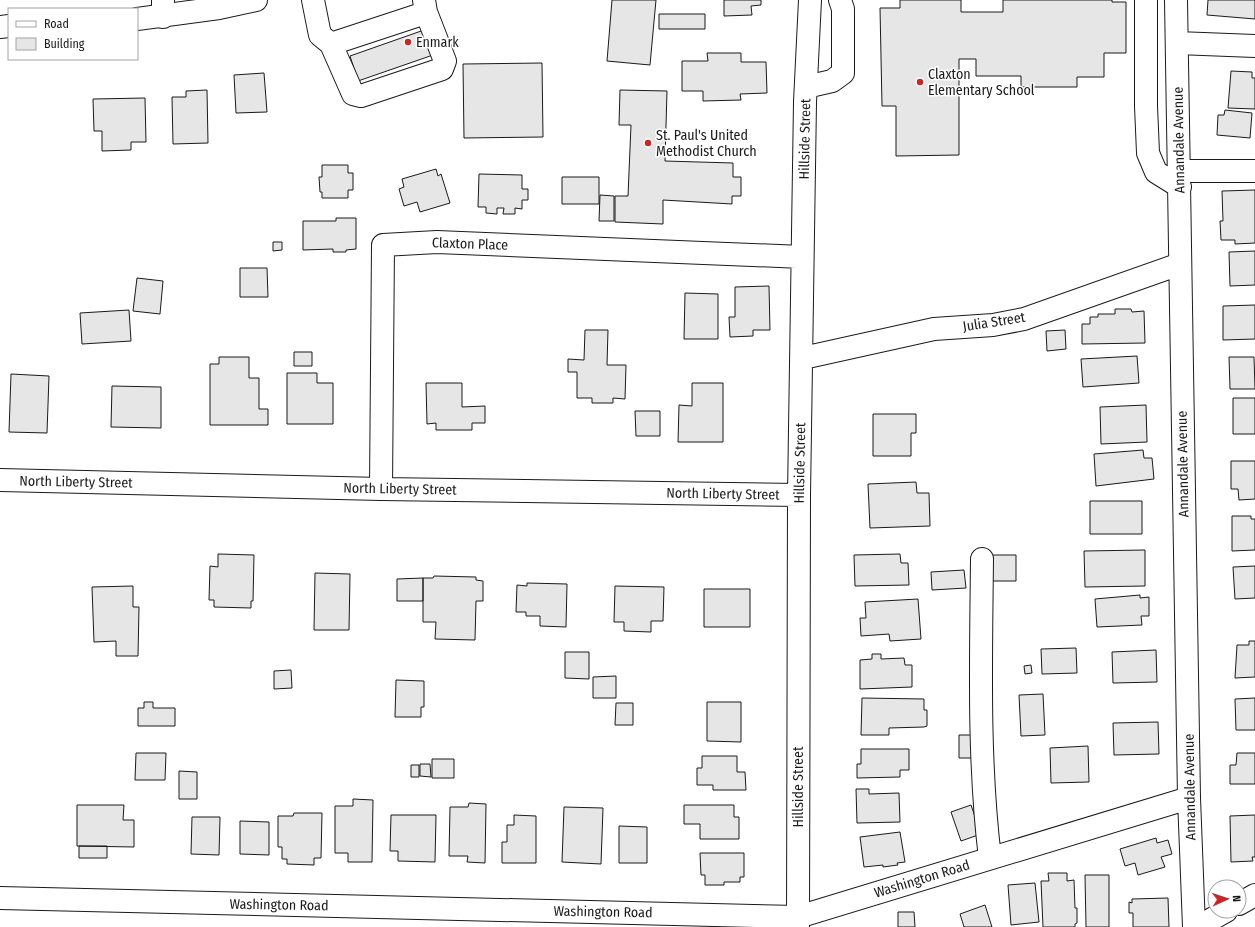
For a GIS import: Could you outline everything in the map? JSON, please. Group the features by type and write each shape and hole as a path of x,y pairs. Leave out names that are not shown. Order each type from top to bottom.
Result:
{"street":[{"path":"138,19 163,8 219,8 256,0"},
{"path":"313,0 320,35 331,44 353,94 361,96 442,69 445,61 425,6 352,39 331,44"},
{"name":"Hillside Street","path":"798,922 799,495 803,358 802,257 806,87 810,0"},
{"path":"806,87 832,81 843,73 843,9 840,0"},
{"path":"1146,0 1146,106 1148,153 1156,172 1180,179 1255,171"},
{"name":"Annandale Avenue","path":"1176,0 1189,798 1194,927"},
{"path":"1177,44 1255,46"},
{"name":"Claxton Place","path":"381,489 383,245 437,242 802,257"},
{"name":"Julia Street","path":"803,358 934,329 993,325 1024,319 1180,264"},
{"name":"North Liberty Street","path":"0,480 381,489 799,495"},
{"path":"982,559 981,643 983,756 990,858"},
{"name":"Washington Road","path":"0,898 798,922 990,858 1189,798"},
{"path":"1198,927 1212,919"}],"building":[{"path":"612,0 656,0 650,65 607,61"},
{"path":"724,0 761,0 761,5 751,6 752,15 724,16"},
{"name":"Claxton Elementary School","path":"900,0 961,0 961,12 1003,12 1003,0 1112,0 1112,2 1126,2 1126,53 1104,53 1104,77 1077,77 1077,87 1021,87 1021,76 976,76 976,59 959,59 959,155 896,156 896,106 882,106 880,8 900,8"},
{"path":"1208,0 1255,0 1255,19 1207,15"},
{"path":"659,14 705,14 705,29 659,29"},
{"name":"Enmark","path":"424,30 433,55 358,81 350,56"},
{"path":"707,53 741,53 741,62 766,62 767,93 740,94 741,100 703,101 703,91 682,91 682,61 708,61"},
{"path":"542,63 543,137 464,138 463,64"},
{"path":"1231,71 1252,72 1252,78 1255,78 1255,109 1228,108"},
{"path":"264,73 267,112 236,113 234,75"},
{"path":"207,90 208,143 173,144 172,97 186,97 186,91"},
{"name":"St. Paul's United Methodist Church","path":"620,90 667,91 665,161 733,163 733,177 741,177 741,196 732,196 732,204 663,200 663,224 615,222 615,196 628,196 631,125 619,125"},
{"path":"145,98 146,142 131,142 131,150 102,151 102,131 94,131 93,99"},
{"path":"1225,110 1252,113 1250,138 1217,135 1218,115 1224,115"},
{"path":"322,165 348,165 348,173 353,173 353,190 348,190 348,198 322,198 319,177 322,177"},
{"path":"436,169 438,176 441,174 450,203 420,212 417,202 404,206 399,189 404,187 402,179"},
{"path":"479,174 522,175 522,189 528,189 528,200 522,200 522,209 515,208 515,214 503,214 504,208 497,208 497,214 486,213 486,207 478,207"},
{"path":"562,177 599,177 599,204 562,204"},
{"path":"1255,190 1255,243 1235,244 1235,240 1221,240 1220,221 1223,221 1222,191"},
{"path":"600,195 614,196 614,221 599,221"},
{"path":"336,218 356,218 356,249 346,250 346,252 333,252 333,249 303,250 303,221 336,221"},
{"path":"273,242 282,242 282,250 273,251"},
{"path":"1255,251 1255,285 1230,286 1229,252"},
{"path":"240,268 267,268 268,297 240,297"},
{"path":"137,278 163,281 160,314 133,311"},
{"path":"769,286 770,330 753,330 753,336 730,337 729,317 735,317 735,287"},
{"path":"685,293 718,294 718,339 684,339"},
{"path":"1255,305 1255,339 1223,340 1223,306"},
{"path":"1115,309 1131,309 1132,312 1144,311 1145,343 1082,344 1082,324 1090,324 1090,317 1098,317 1098,314 1115,314"},
{"path":"129,310 131,341 82,344 80,313"},
{"path":"585,330 608,330 607,365 626,365 625,399 613,398 613,403 592,403 592,398 577,398 577,372 568,372 568,359 584,360"},
{"path":"1065,330 1066,349 1047,351 1046,331"},
{"path":"294,352 312,352 312,366 294,366"},
{"path":"1137,356 1139,383 1083,387 1081,359"},
{"path":"219,357 249,357 249,378 259,378 259,409 268,409 268,425 210,425 210,364 219,364"},
{"path":"1229,357 1254,357 1255,389 1230,389"},
{"path":"287,373 317,373 317,383 333,383 333,424 287,424"},
{"path":"11,374 49,376 47,433 9,432"},
{"path":"426,383 462,383 462,407 485,406 485,423 472,423 472,430 436,430 436,423 427,424"},
{"path":"692,383 723,383 723,442 678,442 679,405 692,406"},
{"path":"112,386 161,387 161,428 111,427"},
{"path":"1233,398 1255,398 1255,434 1233,434"},
{"path":"1146,405 1147,442 1101,444 1100,407"},
{"path":"635,411 660,411 660,436 636,436"},
{"path":"873,414 916,414 916,433 911,433 911,456 873,456"},
{"path":"1143,450 1144,458 1152,458 1154,479 1096,486 1094,454"},
{"path":"1231,461 1255,461 1255,499 1239,500 1238,489 1231,489"},
{"path":"916,482 917,493 929,493 930,526 870,528 868,484"},
{"path":"1090,501 1142,501 1142,534 1090,534"},
{"path":"1232,516 1251,516 1251,519 1255,519 1255,550 1232,551"},
{"path":"1145,550 1145,586 1085,587 1084,551"},
{"path":"218,554 254,555 253,601 251,601 251,608 214,607 214,600 209,600 210,566 218,567"},
{"path":"900,554 901,563 908,563 909,585 855,586 854,555"},
{"path":"991,555 1016,555 1016,581 991,581"},
{"path":"1255,566 1255,598 1235,599 1233,567"},
{"path":"964,570 966,588 932,590 931,572"},
{"path":"315,573 350,574 349,630 314,630"},
{"path":"434,576 476,577 476,580 483,581 483,601 476,601 475,640 435,639 436,622 423,622 423,578 433,578"},
{"path":"423,578 423,601 397,601 397,579"},
{"path":"527,583 567,584 566,627 540,626 540,616 526,616 526,612 516,612 517,585 527,586"},
{"path":"133,586 133,607 139,607 138,656 116,656 116,641 94,642 92,587"},
{"path":"615,586 664,587 663,621 651,621 651,632 624,631 624,622 614,622"},
{"path":"704,589 750,589 750,627 704,627"},
{"path":"1140,595 1140,598 1149,597 1149,616 1141,616 1142,625 1097,627 1095,599"},
{"path":"918,599 921,639 890,641 889,634 861,636 860,618 866,618 865,602"},
{"path":"1249,641 1255,641 1255,677 1235,678 1237,645 1249,645"},
{"path":"1076,648 1077,673 1042,674 1041,649"},
{"path":"1156,650 1157,682 1113,683 1112,652"},
{"path":"565,652 589,652 589,679 565,678"},
{"path":"872,654 881,654 881,659 904,658 905,665 912,665 912,687 860,689 860,660 872,659"},
{"path":"1031,665 1032,673 1025,674 1024,666"},
{"path":"291,670 292,688 274,689 274,671"},
{"path":"616,676 616,698 593,698 593,677"},
{"path":"396,680 424,681 424,707 421,707 421,717 395,717"},
{"path":"1043,694 1045,735 1021,736 1019,695"},
{"path":"862,698 924,699 924,710 927,710 927,726 889,728 889,735 861,735"},
{"path":"1255,698 1255,730 1236,730 1235,699"},
{"path":"144,702 153,702 153,708 175,708 175,726 138,726 138,708 144,708"},
{"path":"707,702 741,702 741,742 707,741"},
{"path":"616,703 633,703 633,725 615,725"},
{"path":"1158,722 1159,754 1114,755 1113,723"},
{"path":"959,735 978,735 978,758 959,758"},
{"path":"1088,746 1089,782 1051,783 1050,748"},
{"path":"861,749 909,749 909,770 900,770 900,777 857,778 857,764 861,764"},
{"path":"136,753 166,753 165,780 135,780"},
{"path":"1237,753 1255,753 1255,784 1230,784 1230,765 1236,765"},
{"path":"702,756 737,756 737,772 745,772 746,790 713,790 713,785 697,785 697,768 702,768"},
{"path":"432,759 454,759 454,778 432,778"},
{"path":"420,764 430,764 431,777 420,776"},
{"path":"411,765 419,765 419,777 411,777"},
{"path":"179,771 197,772 197,799 179,799"},
{"path":"856,789 869,789 869,794 899,793 900,822 857,823"},
{"path":"353,799 373,800 372,862 348,862 348,853 335,853 335,806 353,806"},
{"path":"469,803 486,804 485,863 467,862 468,856 449,856 450,807 468,807"},
{"path":"77,805 124,805 123,820 134,820 134,847 77,846"},
{"path":"684,805 734,805 734,817 739,817 739,839 700,839 700,824 684,824"},
{"path":"971,805 981,834 961,841 951,812"},
{"path":"564,807 603,808 601,864 562,862"},
{"path":"294,813 322,813 321,858 314,858 314,865 287,864 287,859 282,859 282,847 278,847 278,816 293,816"},
{"path":"391,815 436,815 435,862 398,861 398,851 390,851"},
{"path":"514,815 536,816 536,863 502,863 502,842 507,842 507,825 514,825"},
{"path":"1255,815 1255,857 1252,857 1253,861 1231,862 1230,816"},
{"path":"192,817 220,817 219,855 191,854"},
{"path":"240,821 269,822 269,855 240,854"},
{"path":"619,826 647,827 647,863 619,863"},
{"path":"900,832 905,862 897,863 898,865 883,867 883,865 864,867 860,837"},
{"path":"1156,838 1157,843 1168,840 1172,854 1161,857 1165,867 1138,875 1135,863 1125,866 1120,849"},
{"path":"79,846 107,846 107,858 79,858"},
{"path":"700,853 744,853 744,877 740,877 740,882 724,882 724,885 705,885 705,875 701,875"},
{"path":"1048,873 1067,873 1067,881 1074,880 1075,908 1077,908 1077,923 1075,924 1075,927 1043,927 1041,881 1049,881"},
{"path":"1085,875 1109,875 1109,927 1086,927"},
{"path":"1035,883 1039,922 1011,925 1008,885"},
{"path":"1168,898 1169,927 1133,927 1133,913 1129,913 1129,902 1132,903 1132,899"},
{"path":"985,905 992,927 964,927 960,914"},
{"path":"898,912 914,912 915,927 898,927"}],"place":[{"name":"Enmark","path":"408,42"},
{"name":"Claxton Elementary School","path":"920,82"},
{"name":"St. Paul's United Methodist Church","path":"648,143"}]}
